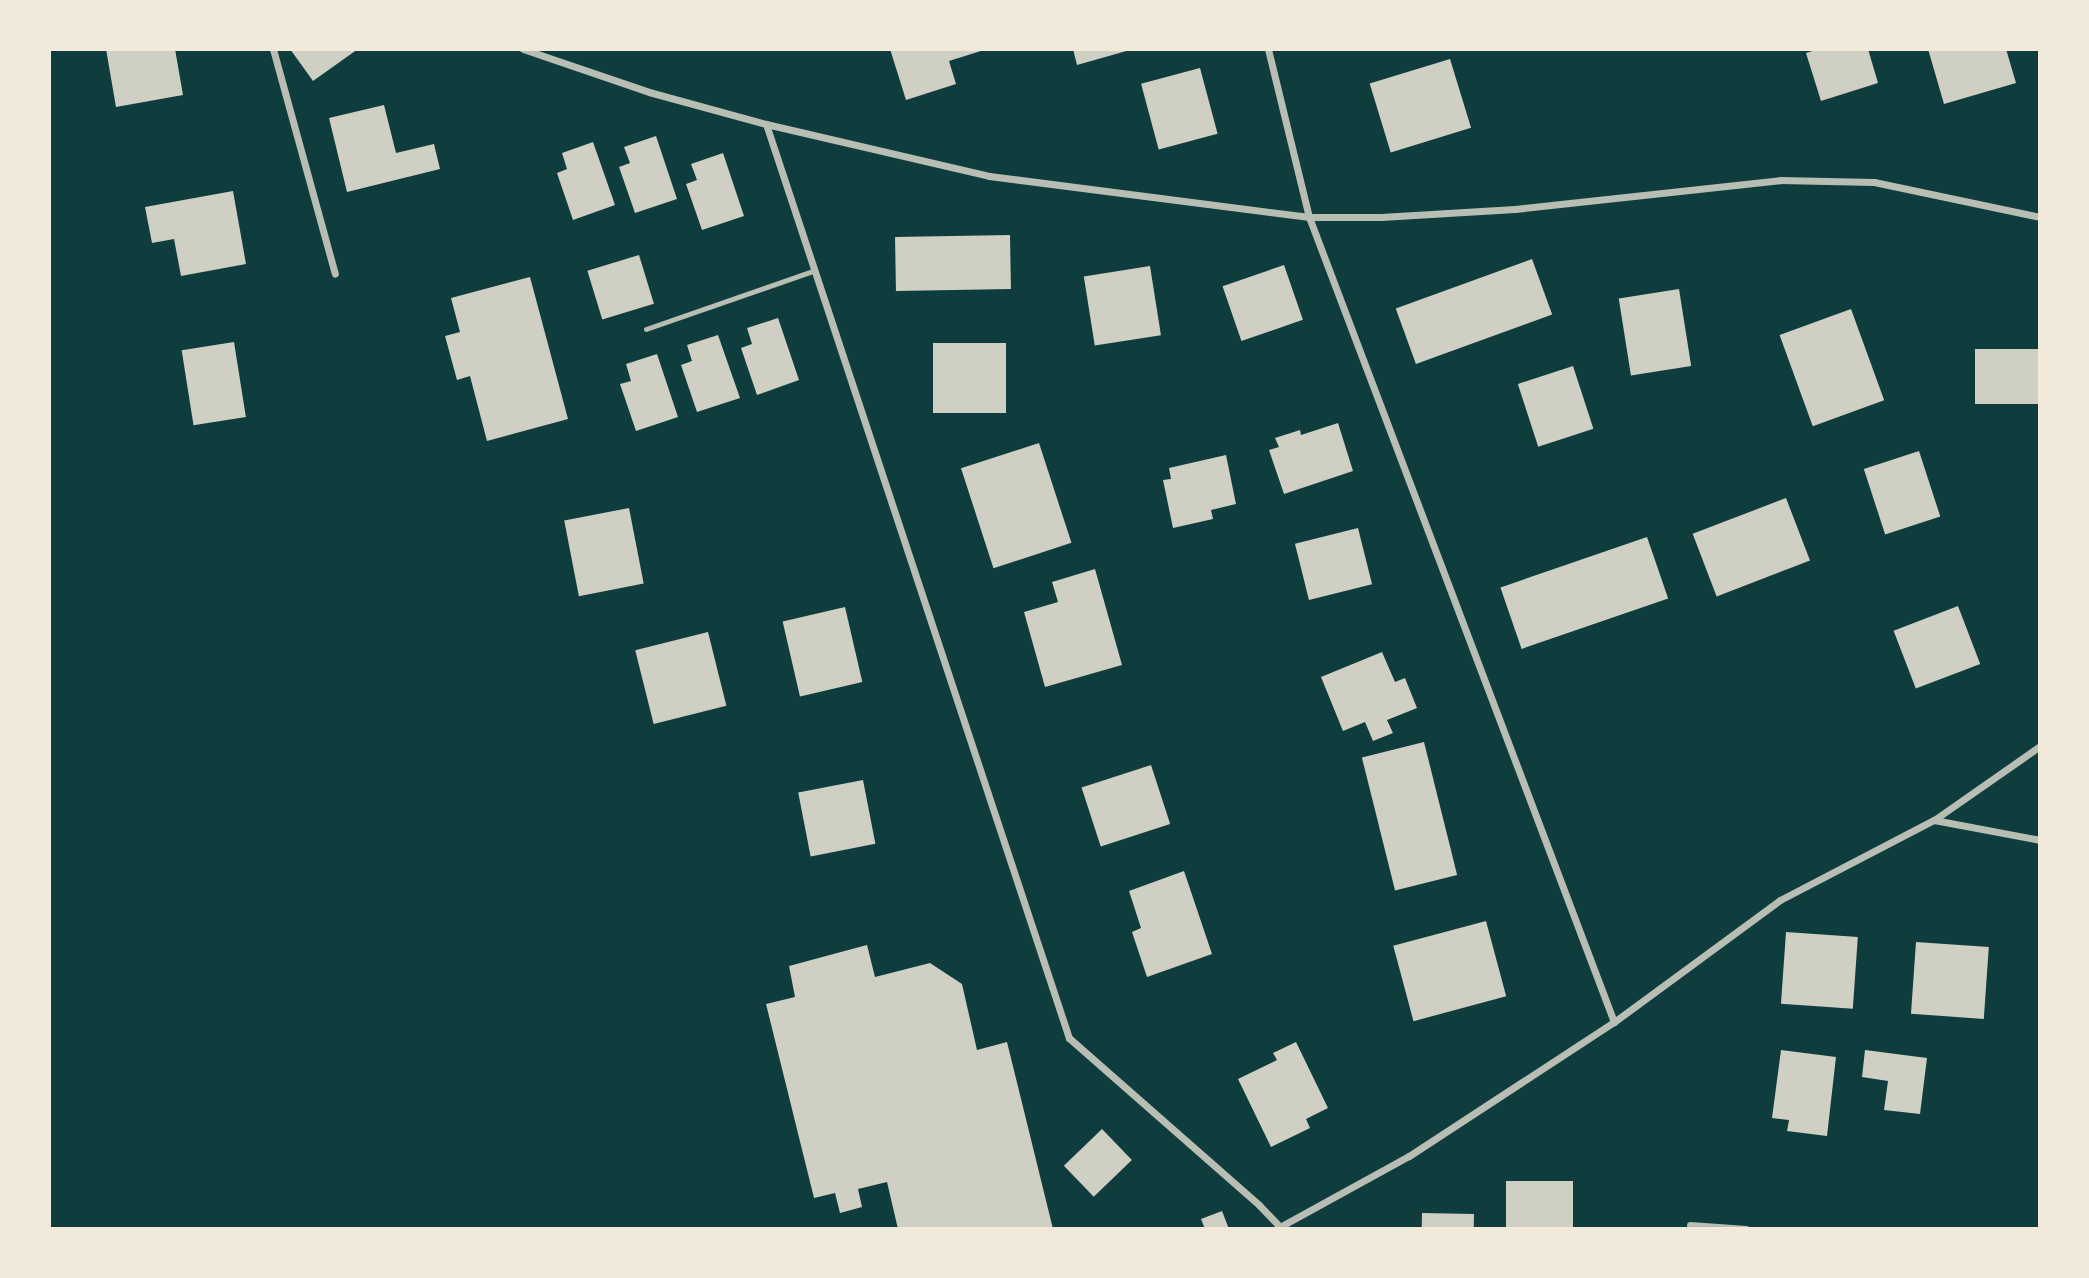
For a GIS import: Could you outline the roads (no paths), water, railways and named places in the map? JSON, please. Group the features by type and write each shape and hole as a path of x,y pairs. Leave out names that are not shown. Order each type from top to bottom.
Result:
{"street":[{"path":"273,49 335,274"},
{"path":"523,49 649,92 766,124 989,176 1309,217 1381,217 1515,209 1780,180 1874,182 2040,217"},
{"path":"1268,49 1309,217 1614,1021"},
{"path":"766,124 1069,1038 1259,1205 1277,1228 1409,1156 1614,1021 1780,900 1934,820 2040,746"},
{"path":"1934,820 2040,840"},
{"path":"1690,1225 1746,1229"}],"lane":[{"path":"646,329 813,271"}]}
